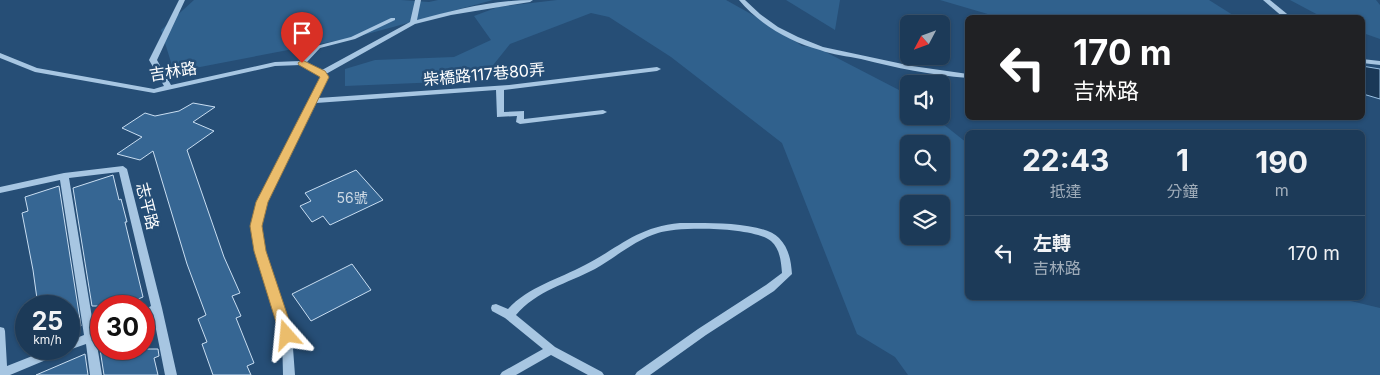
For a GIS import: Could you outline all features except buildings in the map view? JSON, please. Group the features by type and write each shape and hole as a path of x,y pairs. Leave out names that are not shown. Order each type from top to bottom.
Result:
{"street":[{"path":"169,88 152,60 182,0"},
{"path":"414,24 418,0"},
{"path":"289,375 287,335 260,251 256,226 262,202 325,77 322,73 414,24 451,13 530,0"},
{"path":"742,0 750,9 776,28 816,47 882,62 965,76"},
{"path":"1266,0 1285,15"},
{"path":"302,63 318,47 353,38 394,19"},
{"name":"吉林路","path":"0,55 35,70 154,91 275,64 302,63 322,73"},
{"path":"1365,61 1380,62"},
{"name":"柴橋路117巷80弄","path":"314,101 500,88 657,69"},
{"path":"500,88 500,114 521,113 520,122 602,112"},
{"name":"志平路","path":"0,190 64,176 123,169 158,308"},
{"path":"64,176 90,337 80,341"},
{"path":"509,315 515,307 530,298 589,268 656,230 675,226 706,226 762,232 772,237 786,256 787,274 770,288 640,375"},
{"path":"155,309 158,308 171,375"},
{"path":"0,331 1,374 35,360"},
{"path":"506,375 551,350"},
{"path":"94,360 96,375"}],"lane":[{"path":"496,308 509,315 551,350 598,375"}],"shaded area":[{"path":"194,0 401,0 429,2 438,0 493,0 356,37 174,72 161,30"},
{"path":"557,0 726,0 776,28 802,46 816,47 899,90 900,125 944,125 965,141 965,300 1346,300 1380,308 1380,375 908,375 895,357 857,334 782,143 671,57 609,17 591,13 510,44 490,69 441,82 345,86 345,69 375,60 454,57 491,40 474,16 498,7"},
{"path":"786,0 840,0 835,30"},
{"path":"940,0 1209,0 1233,15 991,15"},
{"path":"1290,0 1376,0 1380,5 1380,39 1365,34 1365,15 1318,15"},
{"path":"1365,66 1380,69 1380,99 1365,95"}],"route":[{"path":"287,335 260,251 256,226 262,202 325,77 322,73 302,63"}]}
